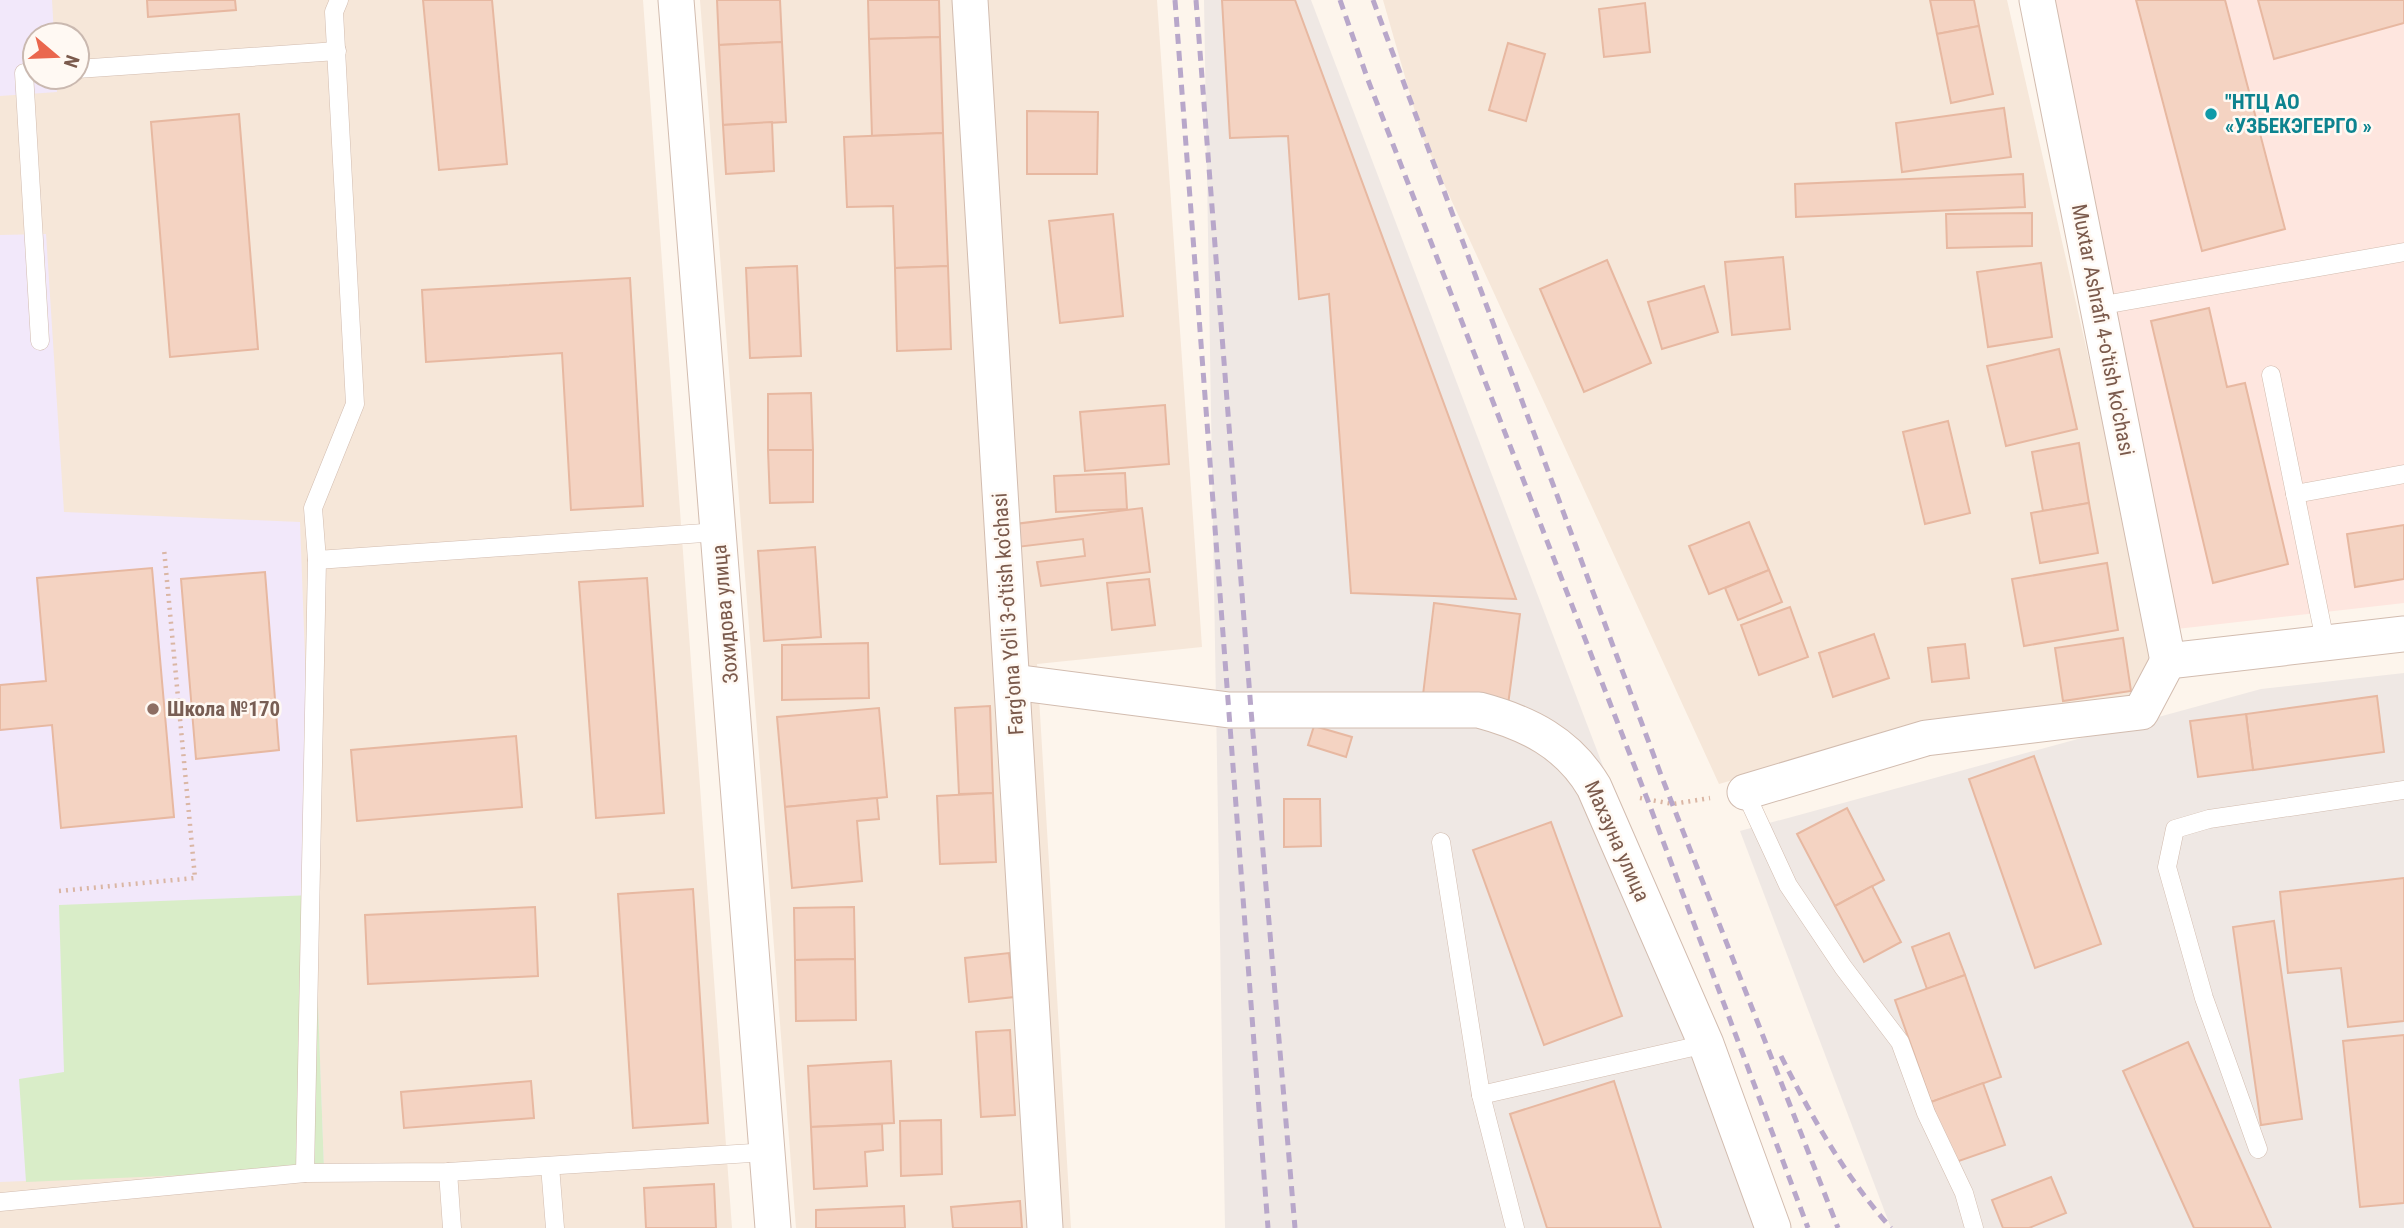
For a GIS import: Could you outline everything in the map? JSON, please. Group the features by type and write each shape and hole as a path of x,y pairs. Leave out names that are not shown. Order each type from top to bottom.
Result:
{"street":[{"name":"Зохидова улица","path":"676,0 773,1228"},
{"name":"Farg'ona Yo'li 3-o'tish ko'chasi","path":"970,0 1045,1228"},
{"name":"Muxtar Ashrafi 4-o'tish ko'chasi","path":"2037,0 2168,661"},
{"path":"1745,792 1926,738 2141,712 2168,661 2404,634"},
{"name":"Махзуна улица","path":"1013,682 1229,709 1479,710 1515,721 1549,738 1575,759 1594,788 1706,1044 1773,1228"}],"lane":[{"path":"305,1173 317,560 313,508 355,404 334,12 339,0"},
{"path":"91,68 337,51"},
{"path":"25,91 40,341"},
{"path":"2098,306 2404,252"},
{"path":"2271,374 2323,631"},
{"path":"2295,494 2404,474"},
{"path":"317,560 718,532"},
{"path":"2258,1149 2204,998 2167,867 2175,829 2209,819 2404,790"},
{"path":"1745,792 1788,885 1843,967 1900,1041 1926,1113 1964,1193 1974,1228"},
{"path":"1441,842 1481,1095 1515,1228"},
{"path":"1481,1095 1706,1044"},
{"path":"0,1202 305,1173 447,1172 767,1153"},
{"path":"550,1166 555,1228"},
{"path":"447,1172 452,1228"}],"path":[{"path":"59,891 195,878 164,549"},
{"path":"1594,788 1673,804 1745,792"}],"shaded area":[{"path":"0,0 643,0 732,1228 0,1228"},
{"path":"0,0 52,0 53,21 21,21 21,91 57,92 0,96"},
{"path":"700,0 1157,0 1202,647 1037,664 1071,1228 796,1228"},
{"path":"1204,0 1311,0 1779,1228 1225,1228"},
{"path":"1383,0 2007,0 2156,654 2138,702 1924,726 1719,784 1422,136"},
{"path":"2042,0 2404,0 2404,603 2168,630"},
{"name":"Школа №170","path":"46,234 64,512 300,522 324,1169 0,1182 0,235"},
{"path":"2404,673 2404,1228 1891,1228 1740,831 2261,689"}],"green space":[{"path":"314,895 324,1169 26,1182 19,1079 64,1072 59,905"}],"building":[{"path":"147,0 235,0 236,10 148,17"},
{"path":"423,0 492,0 507,164 439,170"},
{"path":"717,0 780,0 782,42 719,45"},
{"path":"868,0 939,0 940,37 869,39"},
{"path":"1222,0 1295,0 1516,599 1351,593 1329,294 1299,299 1288,136 1230,138"},
{"path":"1930,0 1974,0 1979,26 1937,34"},
{"name":"\"НТЦ АО «УЗБЕКЭГЕРГО »","path":"2136,0 2225,0 2285,229 2202,251"},
{"path":"2258,0 2404,0 2404,23 2274,59"},
{"path":"1645,3 1650,52 1604,57 1599,9"},
{"path":"1979,26 1993,94 1951,103 1937,34"},
{"path":"940,37 943,133 872,136 869,39"},
{"path":"782,42 786,122 723,125 719,45"},
{"path":"1508,43 1545,54 1526,121 1489,110"},
{"path":"2004,108 2011,157 1902,172 1896,123"},
{"path":"1027,111 1098,112 1097,174 1027,174"},
{"path":"239,114 258,349 170,357 151,122"},
{"path":"772,122 774,171 726,174 723,125"},
{"path":"943,133 948,266 895,268 893,206 847,207 844,137"},
{"path":"2023,174 2025,207 1796,217 1795,184"},
{"path":"2032,213 2032,246 1947,248 1946,214"},
{"path":"1113,214 1123,316 1060,323 1049,221"},
{"path":"1783,257 1790,329 1732,335 1725,262"},
{"path":"1607,260 1651,363 1584,392 1540,289"},
{"path":"2041,263 2052,337 1988,347 1977,272"},
{"path":"797,266 801,356 750,358 746,268"},
{"path":"948,266 951,349 897,351 895,268"},
{"path":"630,278 643,506 571,510 562,353 426,362 422,290"},
{"path":"1704,286 1718,332 1662,349 1648,302"},
{"path":"2209,308 2227,387 2245,383 2288,564 2213,583 2151,321"},
{"path":"2059,349 2077,429 2006,446 1987,366"},
{"path":"811,393 813,450 768,450 768,394"},
{"path":"1165,405 1169,464 1085,471 1080,412"},
{"path":"1948,421 1970,513 1925,524 1903,432"},
{"path":"2079,443 2089,503 2043,511 2032,452"},
{"path":"768,450 813,450 813,502 770,503"},
{"path":"1125,473 1127,509 1056,512 1054,476"},
{"path":"2089,503 2098,553 2040,563 2031,513"},
{"path":"1142,508 1150,572 1041,586 1037,562 1085,556 1083,539 1017,547 1015,524"},
{"path":"1749,522 1769,570 1709,594 1689,546"},
{"path":"2404,525 2404,579 2355,587 2347,534"},
{"path":"815,547 821,637 764,641 758,551"},
{"path":"2107,563 2118,630 2024,646 2012,579"},
{"path":"152,568 174,817 61,828 52,725 0,730 0,685 46,681 37,578"},
{"path":"1769,570 1782,602 1738,620 1725,588"},
{"path":"265,572 279,750 196,759 181,579"},
{"path":"647,578 664,813 596,818 579,582"},
{"path":"1149,579 1155,625 1112,630 1107,583"},
{"path":"1434,603 1520,614 1508,705 1423,695"},
{"path":"1790,607 1808,657 1759,675 1741,625"},
{"path":"1874,634 1889,678 1833,697 1819,653"},
{"path":"2123,638 2131,691 2063,701 2055,648"},
{"path":"868,643 869,698 782,700 782,645"},
{"path":"1965,644 1969,678 1932,682 1928,648"},
{"path":"2377,696 2384,752 2253,770 2246,714"},
{"path":"990,706 993,793 959,794 955,708"},
{"path":"879,708 887,797 785,807 777,717"},
{"path":"2246,714 2253,770 2198,777 2190,721"},
{"path":"1314,726 1352,737 1346,757 1308,745"},
{"path":"516,736 522,807 357,821 351,750"},
{"path":"2034,756 2101,944 2035,968 1969,779"},
{"path":"993,793 996,862 940,864 937,796"},
{"path":"877,798 879,819 857,821 862,881 792,888 785,807"},
{"path":"1284,799 1320,799 1321,846 1284,847"},
{"path":"1847,808 1884,880 1835,906 1797,834"},
{"path":"1551,822 1622,1016 1544,1045 1473,850"},
{"path":"2404,878 2404,1021 2348,1027 2341,968 2288,973 2280,892"},
{"path":"1872,886 1901,942 1864,962 1835,906"},
{"path":"693,889 708,1123 633,1128 618,894"},
{"path":"535,907 538,976 368,984 365,915"},
{"path":"854,907 855,959 795,960 794,908"},
{"path":"2274,921 2302,1119 2261,1125 2233,927"},
{"path":"1949,933 1965,975 1927,989 1912,947"},
{"path":"1009,953 1014,997 969,1002 965,958"},
{"path":"855,959 856,1020 796,1021 795,960"},
{"path":"1965,975 2001,1077 1931,1102 1895,1000"},
{"path":"1010,1030 1015,1115 981,1117 976,1032"},
{"path":"2404,1035 2404,1203 2360,1207 2343,1041"},
{"path":"2188,1042 2271,1228 2194,1228 2123,1071"},
{"path":"891,1061 894,1123 811,1127 808,1066"},
{"path":"531,1081 534,1118 404,1128 401,1092"},
{"path":"1614,1081 1661,1228 1547,1228 1510,1114"},
{"path":"1983,1083 2005,1145 1953,1163 1931,1102"},
{"path":"941,1120 942,1174 901,1176 900,1121"},
{"path":"882,1124 883,1150 865,1152 867,1186 814,1189 811,1127"},
{"path":"2051,1177 2066,1213 2029,1228 2003,1228 1992,1200"},
{"path":"714,1184 716,1228 646,1228 644,1188"},
{"path":"1020,1201 1022,1228 953,1228 951,1207"},
{"path":"904,1206 905,1228 816,1228 816,1210"}],"railway":[{"path":"1175,0 1268,1228"},
{"path":"1196,0 1251,710 1295,1228"},
{"path":"1340,0 1368,80 1648,801 1808,1228"},
{"path":"1373,0 1661,775 1838,1228"},
{"path":"1781,1056 1830,1146 1891,1228"}],"place":[{"name":"\"НТЦ АО «УЗБЕКЭГЕРГО »","path":"2211,114"},
{"name":"Школа №170","path":"153,709"}]}
